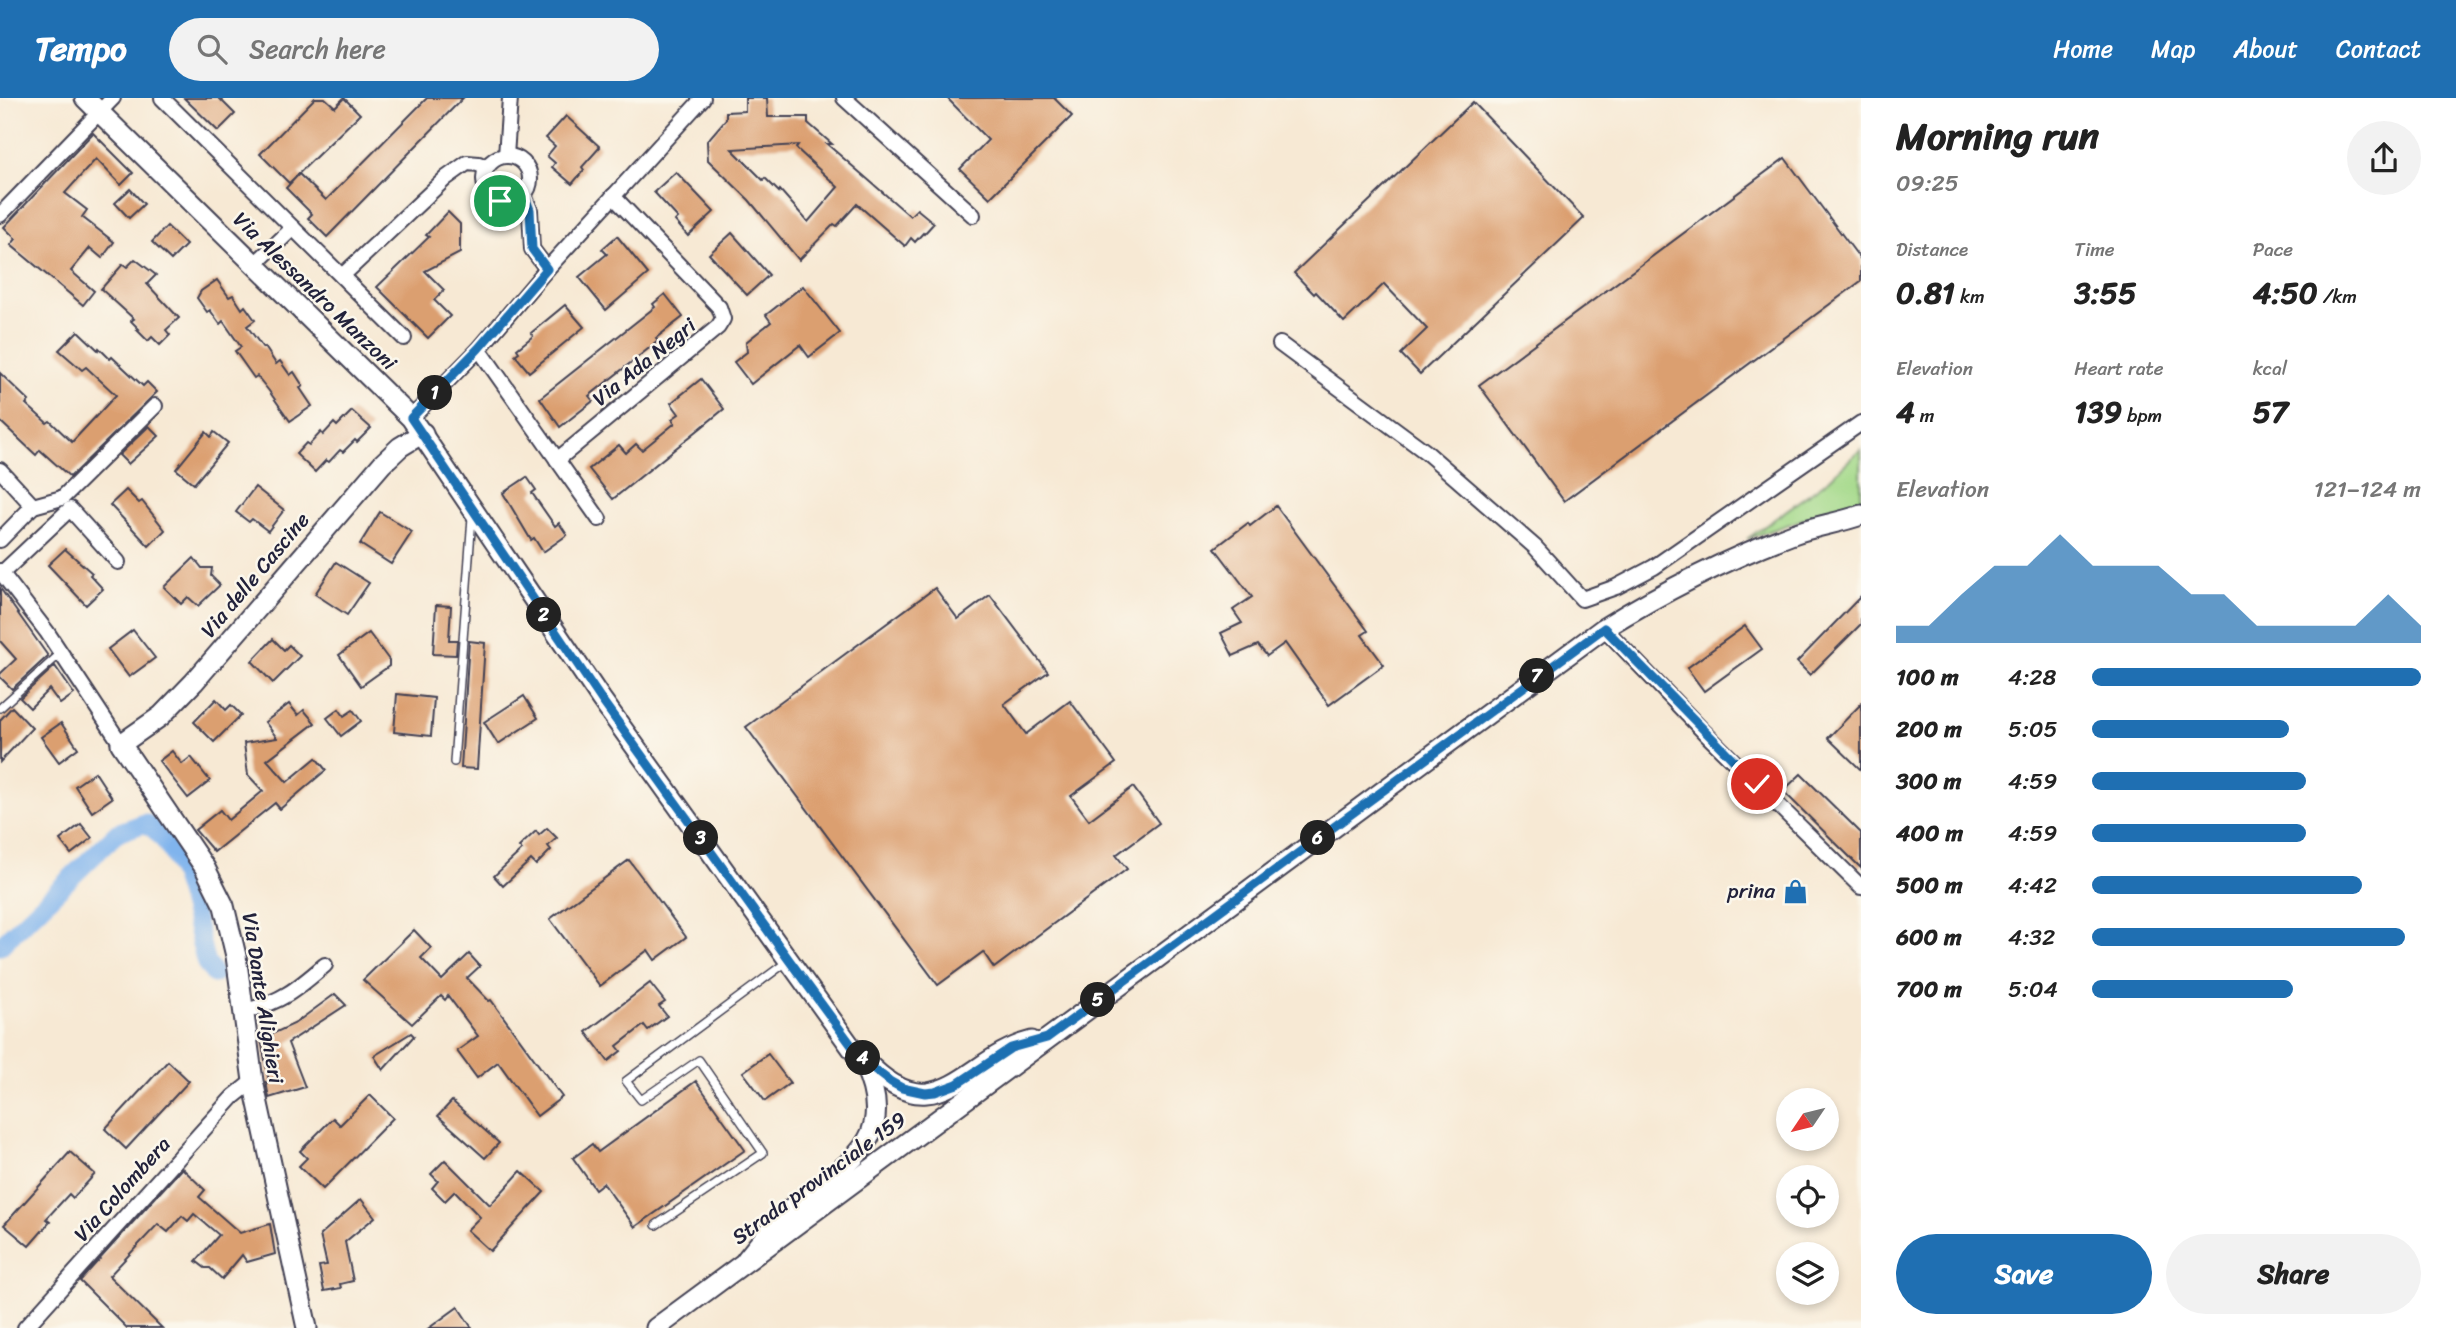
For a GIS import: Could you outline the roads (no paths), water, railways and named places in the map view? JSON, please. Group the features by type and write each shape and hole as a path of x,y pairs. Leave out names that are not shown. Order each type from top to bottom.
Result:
{"street":[{"path":"163,98 404,338"},
{"path":"506,156 510,98"},
{"path":"417,426 478,349 547,269 703,98"},
{"path":"844,98 972,215"},
{"path":"0,215 99,102"},
{"name":"Via Alessandro Manzoni","path":"99,102 255,264 417,426 601,699 855,1050"},
{"path":"506,156 516,158 525,165 530,175 529,186 524,195 513,202 500,201 489,194 484,182 486,169 494,160 506,156"},
{"path":"342,276 446,178 467,163 479,164 486,169"},
{"path":"524,195 530,210 532,249 547,269"},
{"name":"Via Ada Negri","path":"557,460 718,327 723,319 719,307 613,195"},
{"path":"255,264 293,228"},
{"path":"1279,344 1426,452 1535,547 1582,598 1616,587 1654,567 1861,423"},
{"path":"478,349 599,519"},
{"path":"0,540 33,506 62,498 155,406"},
{"name":"Via delle Cascine","path":"121,744 161,716 178,699 382,464 407,443 417,426"},
{"path":"0,470 33,506"},
{"path":"1,572 70,509 118,562"},
{"name":"Strada provinciale 159","path":"656,1328 1604,628 1668,590 1739,556 1796,533 1857,518"},
{"name":"Via Dante Alighieri","path":"1,572 61,653 216,887 224,906 233,934 253,1081 307,1328"},
{"path":"1604,628 1686,714 1861,887"},
{"path":"244,1011 291,994 325,965"},
{"path":"855,1050 891,1082 902,1088 925,1093 957,1084 1011,1048 1047,1038"},
{"path":"746,1260 784,1215 846,1168 863,1150 872,1128 876,1104 870,1078 855,1050"},
{"name":"Via Colombera","path":"25,1328 233,1097 253,1081"}],"lane":[{"path":"454,762 472,510"},
{"path":"0,708 61,653"},
{"path":"656,1225 763,1153 699,1060 641,1100 626,1081 789,960"}],"waterway":[{"path":"0,946 117,833 145,823 159,834 179,866 206,963 214,974"}],"place":[{"name":"prina","path":"1795,891"}]}
